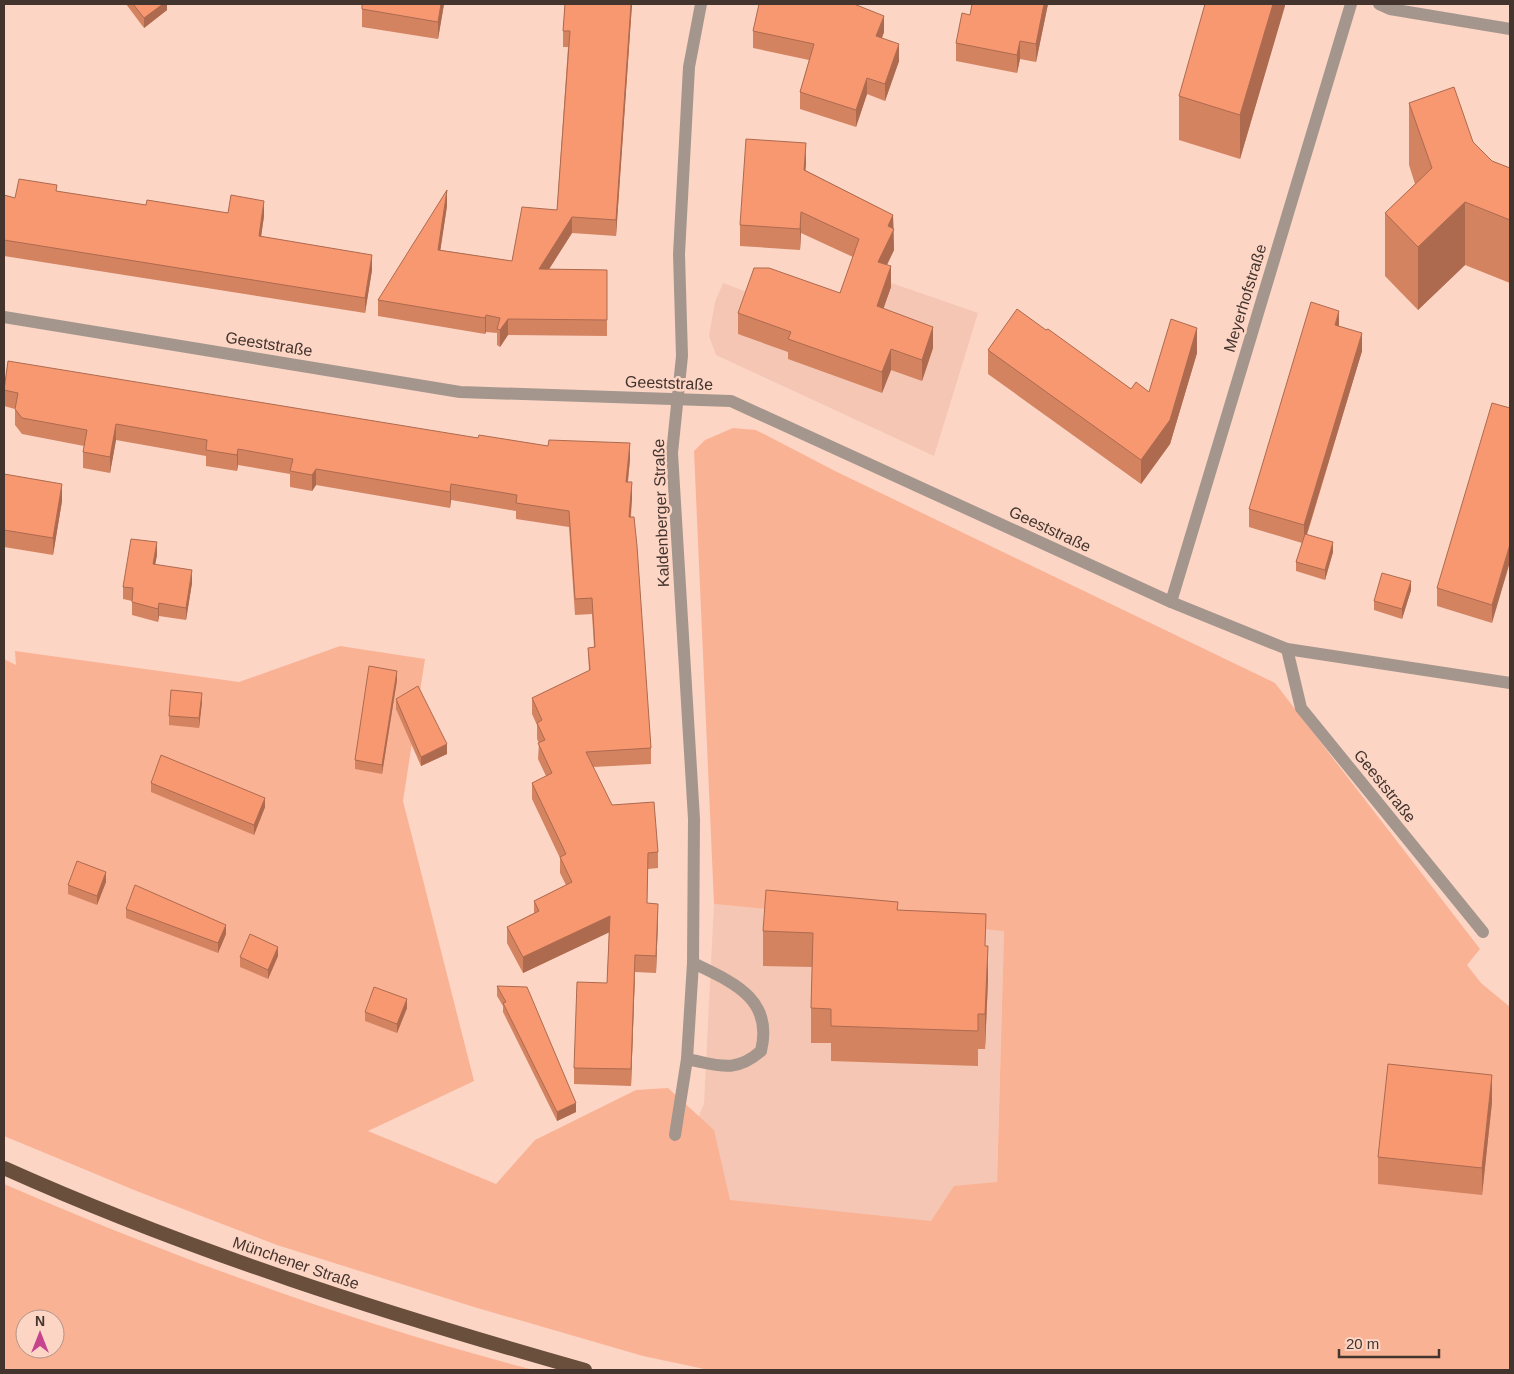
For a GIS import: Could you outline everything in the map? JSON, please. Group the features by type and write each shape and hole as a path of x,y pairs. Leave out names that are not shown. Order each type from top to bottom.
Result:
{"highway":[{"name":"Münchener Straße","path":"4,1168 176,1239 361,1304 584,1370"}],"street":[{"name":"Kaldenberger Straße","path":"675,1135 687,1059 693,962 694,818 672,454 682,356 679,254 688,77 701,4"},
{"name":"Meyerhofstraße","path":"1170,602 1351,4"},
{"path":"1379,4 1390,9 1510,29"},
{"name":"Geeststraße","path":"4,317 460,392 731,401 1170,602 1287,649 1510,683"},
{"name":"Geeststraße","path":"1287,649 1301,708 1483,932"},
{"path":"687,1059 741,1066 761,1051 764,1038 764,1027 755,1005 740,986 693,962"}],"shaded area":[{"path":"851,269 978,313 934,456 716,355 709,336 715,302 723,283 752,294 836,313"},
{"path":"733,428 756,430 835,471 1275,683 1480,949 1467,965 1481,983 1510,1007 1510,1370 709,1370 643,1356 474,1307 277,1245 139,1192 4,1136 4,659 16,665 15,651 239,682 340,646 425,659 403,801 474,1081 368,1131 496,1184 535,1140 636,1090 668,1088 714,1130 730,1200 931,1221 954,1186 997,1182 1004,931 714,904 694,451 705,440"},
{"path":"714,904 1004,930 994,1278 668,1246 682,1154 704,1104"},
{"path":"4,1184 133,1238 266,1288 400,1332 534,1370 4,1370"}],"building":[{"path":"133,4 163,4 144,18"},
{"path":"362,4 441,4 438,22 362,9"},
{"path":"565,4 631,4 616,220 572,217 539,269 607,270 607,320 508,319 500,330 497,329 500,318 486,315 485,318 378,300 447,190 438,250 512,261 522,207 557,210 570,31 563,31"},
{"path":"759,4 854,4 884,16 876,36 899,44 885,84 867,78 856,110 800,92 814,44 753,31"},
{"path":"972,4 1044,4 1036,44 1020,41 1017,55 956,43 962,13 970,15"},
{"path":"1205,4 1273,4 1240,115 1179,96"},
{"path":"1454,87 1473,142 1492,161 1510,168 1510,220 1465,202 1418,247 1385,213 1432,168 1409,103"},
{"path":"746,139 806,143 804,170 893,215 888,226 894,229 878,262 891,266 877,306 933,327 922,360 891,349 882,372 788,339 791,332 738,313 754,268 769,268 840,293 859,239 801,212 800,229 740,225"},
{"path":"19,179 57,185 56,191 146,205 147,200 228,213 231,195 264,201 259,236 372,255 365,298 4,240 4,195 15,198"},
{"path":"1311,302 1339,311 1335,325 1362,333 1304,525 1249,509"},
{"path":"1017,309 1131,389 1136,382 1149,392 1171,319 1197,328 1170,420 1141,460 988,350"},
{"path":"8,361 478,438 479,435 548,446 549,440 630,443 626,482 632,482 629,517 634,517 637,546 651,748 586,752 612,805 654,802 658,852 648,853 647,903 658,904 656,956 635,955 631,1069 574,1068 577,982 607,983 610,916 523,957 507,927 539,911 534,901 572,882 560,857 566,854 532,783 552,773 538,743 545,740 537,723 542,720 532,698 590,670 588,648 595,647 592,598 575,599 569,511 516,503 517,495 451,484 450,492 316,469 312,475 290,471 293,459 238,449 237,455 206,450 207,440 116,424 110,457 83,452 87,430 22,418 15,409 18,393 4,390"},
{"path":"1492,403 1510,408 1510,544 1492,605 1437,588"},
{"path":"4,474 62,484 53,538 4,530"},
{"path":"1305,534 1333,542 1325,570 1296,562"},
{"path":"131,539 157,542 153,564 192,570 186,608 159,603 158,609 132,602 133,588 123,587"},
{"path":"1382,573 1411,581 1402,609 1374,601"},
{"path":"369,666 397,671 382,765 355,760"},
{"path":"418,686 447,744 421,757 396,699"},
{"path":"171,690 202,693 199,718 169,716"},
{"path":"161,755 265,798 254,825 151,783"},
{"path":"77,861 106,872 97,896 68,885"},
{"path":"135,885 226,925 218,943 126,909"},
{"path":"766,890 898,902 897,910 986,914 985,946 988,946 985,1014 978,1014 978,1031 831,1026 831,1009 811,1008 813,933 763,931"},
{"path":"250,934 278,947 268,970 240,957"},
{"path":"497,986 527,987 576,1103 557,1112 503,1003 506,1002"},
{"path":"374,987 407,999 397,1024 365,1012"},
{"path":"1388,1064 1492,1075 1482,1168 1378,1157"}]}
